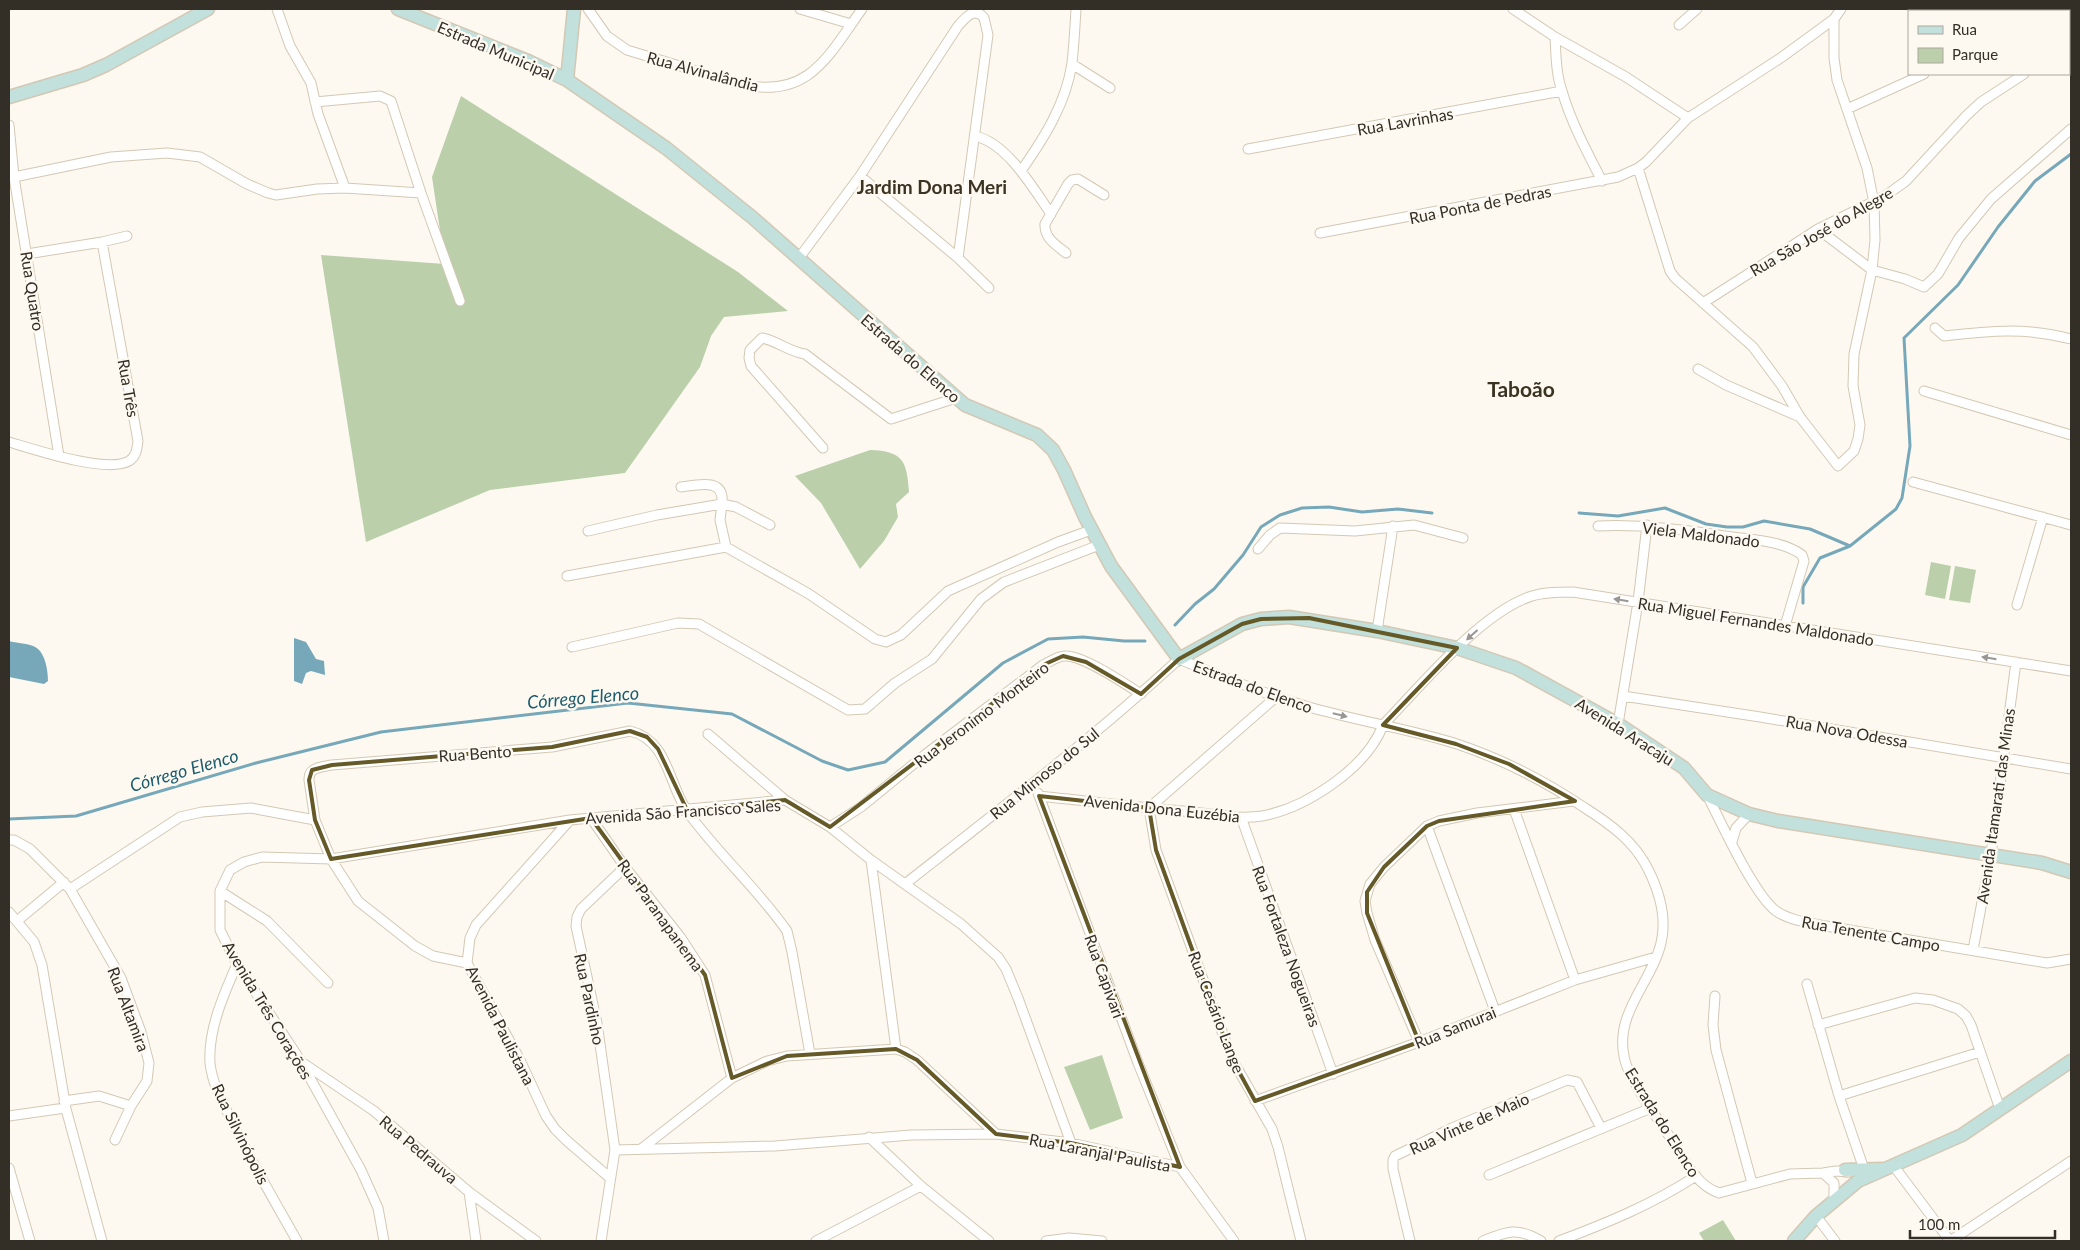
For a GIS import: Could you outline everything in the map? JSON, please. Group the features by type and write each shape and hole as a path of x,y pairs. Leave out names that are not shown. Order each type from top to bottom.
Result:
{"street":[{"path":"9,97 83,75 106,65 208,9"},
{"path":"277,9 290,46 311,83 318,114 345,188"},
{"name":"Estrada Municipal","path":"398,9 528,61 567,80"},
{"path":"567,80 574,9"},
{"name":"Rua Alvinalândia","path":"588,9 607,36 627,50 755,88 776,88 795,83 812,72 829,56 862,9"},
{"path":"800,9 851,24"},
{"path":"1021,171 1046,134 1059,108 1072,64 1076,9"},
{"path":"1513,9 1554,37 1626,77 1688,118"},
{"path":"1679,25 1697,9"},
{"path":"1834,19 1834,58 1837,80 1867,168 1874,203 1875,240 1872,270 1854,354 1853,386 1860,425 1858,439 1854,452 1838,466 1800,417 1782,386 1753,347 1675,278 1670,271 1638,168 1688,118 1782,57 1834,19 1841,9"},
{"path":"799,258 860,176 958,26 974,12 981,14 986,21 988,35 958,258"},
{"path":"1554,37 1562,91 1576,128 1602,181"},
{"path":"1072,64 1110,88"},
{"path":"1847,109 1922,75"},
{"name":"Rua São José do Alegre","path":"1703,303 1818,229 1874,203 1906,181 1951,130 1976,107 2023,75"},
{"name":"Estrada do Elenco","path":"567,80 680,159 799,258 956,398 973,408 1037,435 1048,445 1053,450 1064,470 1111,566 1179,658 1227,679 1276,697 1311,708 1456,744 1509,764 1574,801 1611,825 1634,846 1648,868 1658,894 1663,917 1662,941 1628,1014 1622,1044 1627,1065 1651,1108 1696,1176 1706,1187 1719,1193 1790,1174 1845,1170"},
{"name":"Rua Lavrinhas","path":"1248,149 1562,91"},
{"path":"316,102 380,96 391,101 421,193 460,301"},
{"name":"Rua Quatro","path":"9,125 14,176 59,456"},
{"path":"1818,229 1872,270 1905,279 1924,287 1938,274 1959,238 1991,199 2071,129"},
{"path":"975,136 988,140 1021,171 1051,214"},
{"path":"14,176 111,157 167,153 200,157 254,187 276,195 345,188 421,193"},
{"name":"Rua Ponta de Pedras","path":"1320,234 1602,181 1618,177 1638,168"},
{"path":"860,176 958,258 989,288"},
{"path":"1066,253 1046,233 1045,224 1072,180 1081,180 1104,195"},
{"path":"27,254 127,236"},
{"name":"Rua Três","path":"9,442 101,465 128,462 134,457 138,441 102,242"},
{"path":"1935,328 1944,336 2017,330 2071,339"},
{"path":"823,448 751,366 750,350 762,338 774,340 797,353 804,354 891,419 956,398"},
{"path":"1698,370 1726,385 1800,417"},
{"path":"1924,391 2071,435"},
{"path":"1913,482 2071,525"},
{"path":"680,488 712,484 719,490 723,497 720,520 726,547"},
{"path":"588,532 656,515 722,504 736,507 770,525"},
{"path":"2017,605 2043,517"},
{"path":"1618,724 1638,602 1647,525"},
{"name":"Viela Maldonado","path":"1598,526 1647,525 1756,540 1796,550 1802,555 1803,565 1785,626"},
{"path":"1258,549 1270,535 1280,528 1355,531 1393,526 1424,526 1463,538"},
{"path":"1376,631 1393,526"},
{"path":"567,576 726,547 809,594 875,639 886,642 900,634 948,591 1058,542 1092,530"},
{"path":"572,647 678,623 699,624 848,710 860,711 870,706 895,683 932,659 981,599 1004,582 1100,545"},
{"name":"Rua Miguel Fernandes Maldonado","path":"1458,648 1500,611 1532,596 1556,592 1573,592 2071,671"},
{"name":"Avenida Aracaju","path":"1179,658 1242,624 1261,619 1288,616 1376,631 1458,648 1516,668 1618,724 1684,768 1707,795 1748,814 1778,821 2042,863 2071,872"},
{"name":"Avenida Dona Euzébia","path":"1039,796 1241,817 1262,816 1280,812 1303,801 1337,780 1372,747 1382,725 1458,648"},
{"name":"Rua Jeronimo Monteiro","path":"830,827 861,807 926,754 1043,665 1054,659 1063,656 1086,662 1141,694"},
{"name":"Rua Mimoso do Sul","path":"905,884 1034,783 1141,694 1179,658"},
{"name":"Avenida Itamarati das Minas","path":"1973,950 1991,854 2016,662"},
{"name":"Rua Nova Odessa","path":"1622,696 2071,769"},
{"path":"1149,808 1276,697"},
{"name":"Rua Bento","path":"467,963 433,956 415,946 358,901 331,859 315,820 309,774 312,770 320,767 371,761 552,748 630,731 647,737 658,749 687,810"},
{"path":"708,734 785,800"},
{"name":"Rua Capivari","path":"1034,783 1138,1063 1180,1167"},
{"name":"Rua Tenente Campo","path":"1707,795 1766,902 1777,912 1795,920 1820,925 2047,963 2071,959"},
{"name":"Avenida São Francisco Sales","path":"331,859 570,820 785,800 830,827 871,860 976,937 998,957 1018,998 1071,1143"},
{"path":"1419,1042 1375,940 1365,901 1370,884 1384,867 1427,826 1455,816 1574,801"},
{"path":"17,921 67,885 180,817 202,812 251,808 315,820"},
{"name":"Rua Cesário Lange","path":"1149,808 1156,850 1232,1059 1272,1130 1278,1147 1301,1241"},
{"path":"1514,809 1575,980"},
{"path":"687,810 787,931 810,1054"},
{"path":"1732,842 1736,828 1748,814"},
{"name":"Rua Fortaleza Nogueiras","path":"1241,817 1333,1074"},
{"name":"Rua Paranapanema","path":"591,818 625,866 681,938 705,975 732,1078"},
{"name":"Avenida Paulistana","path":"570,820 476,925 470,938 467,963 520,1060 546,1116 555,1129 610,1178"},
{"path":"1427,826 1495,1011"},
{"name":"Rua Altamira","path":"9,840 14,840 30,849 67,885 121,978 141,1032 149,1063 147,1081 131,1106 115,1140"},
{"name":"Avenida Três Corações","path":"331,859 271,857 244,862 230,870 220,891 220,930 237,964 300,1060 370,1188 378,1208 384,1241"},
{"path":"871,860 896,1049"},
{"name":"Rua Pardinho","path":"601,1241 615,1150 597,1023 576,926 577,917 582,909 625,866"},
{"path":"220,891 267,921 328,983"},
{"path":"9,912 34,942 42,965 65,1105 102,1241"},
{"name":"Rua Samurai","path":"1256,1101 1419,1042 1575,980 1656,957"},
{"name":"Rua Silvinópolis","path":"237,964 220,1007 215,1026 211,1045 212,1074 246,1152 298,1241"},
{"path":"1806,984 1862,1176"},
{"path":"1715,996 1713,1025 1716,1050 1752,1184"},
{"path":"1818,1025 1915,998 1924,998 1958,1009 1966,1016 1971,1025 2000,1109"},
{"path":"641,1149 732,1078 767,1060 810,1054 896,1049 905,1052 917,1060 996,1134"},
{"path":"1839,1096 1980,1052"},
{"name":"Rua Pedrauva","path":"300,1060 374,1111 469,1192 536,1241"},
{"path":"1794,1241 1816,1216 1862,1176 1889,1167 1962,1135 2071,1061"},
{"name":"Rua Vinte de Maio","path":"1410,1241 1394,1169 1393,1160 1395,1156 1452,1128 1567,1080 1578,1082 1601,1128"},
{"path":"9,1116 99,1096 131,1106"},
{"path":"1489,1175 1651,1108"},
{"name":"Rua Laranjal Paulista","path":"615,1150 775,1146 869,1137 958,1133 996,1134 1071,1143 1180,1167 1234,1241"},
{"path":"869,1137 921,1186 989,1241"},
{"path":"1889,1167 1950,1241 2071,1161"},
{"path":"9,1168 30,1241"},
{"path":"1845,1170 1862,1176"},
{"path":"1823,1173 1834,1183 1834,1200"},
{"path":"1559,1241 1633,1212 1673,1191 1696,1176"},
{"path":"816,1241 921,1186"},
{"path":"469,1192 476,1241"},
{"path":"1816,1216 1835,1241"},
{"path":"1482,1241 1511,1231 1526,1233 1541,1241"},
{"path":"1046,1241 1069,1238 1102,1241"}],"highlighted area":[{"path":"1309,618 1457,648 1383,725 1456,744 1509,764 1575,801 1439,821 1427,826 1384,867 1367,892 1367,913 1419,1042 1333,1074 1255,1101 1232,1059 1156,850 1149,808 1039,796 1180,1167 1071,1143 996,1134 917,1060 896,1049 787,1056 732,1078 705,975 591,818 331,859 315,820 309,780 312,770 332,765 552,747 630,731 647,737 658,749 687,810 785,800 830,827 1043,665 1063,656 1086,662 1141,694 1179,659 1242,624 1261,619"}],"green space":[{"path":"461,96 738,272 788,311 724,317 711,336 700,367 625,473 490,490 366,542 321,255 445,264 432,177"},
{"path":"870,450 890,453 901,460 907,472 909,492 896,504 898,517 884,541 860,569 821,503 795,476"},
{"path":"1931,562 1951,566 1945,599 1925,595"},
{"path":"1955,566 1976,570 1970,603 1949,600"},
{"path":"1102,1055 1123,1118 1090,1130 1064,1067"},
{"path":"1723,1220 1736,1241 1704,1241 1699,1233"}],"water":[{"path":"294,638 306,642 316,659 324,661 325,675 311,671 306,673 302,684 294,681"},
{"path":"9,641 37,648 45,661 48,681 44,684 9,677"}],"waterway":[{"path":"1803,603 1803,587 1820,558 1850,546 1896,509 1902,498 1910,446 1904,338 1958,285 1998,227 2035,181 2071,154"},
{"path":"1175,625 1195,604 1214,589 1243,555 1261,527 1280,515 1302,508 1329,507 1362,512 1398,509 1432,513"},
{"path":"1579,513 1618,516 1665,508 1706,524 1743,527 1764,521 1810,529 1850,546"},
{"name":"Córrego Elenco","path":"9,819 76,816 256,763 381,732 628,703 732,714 822,761 848,770 885,762 1003,663 1048,639 1083,637 1145,641"}],"district":[{"name":"Jardim Dona Meri","path":"932,186"},
{"name":"Taboão","path":"1521,388"}]}
